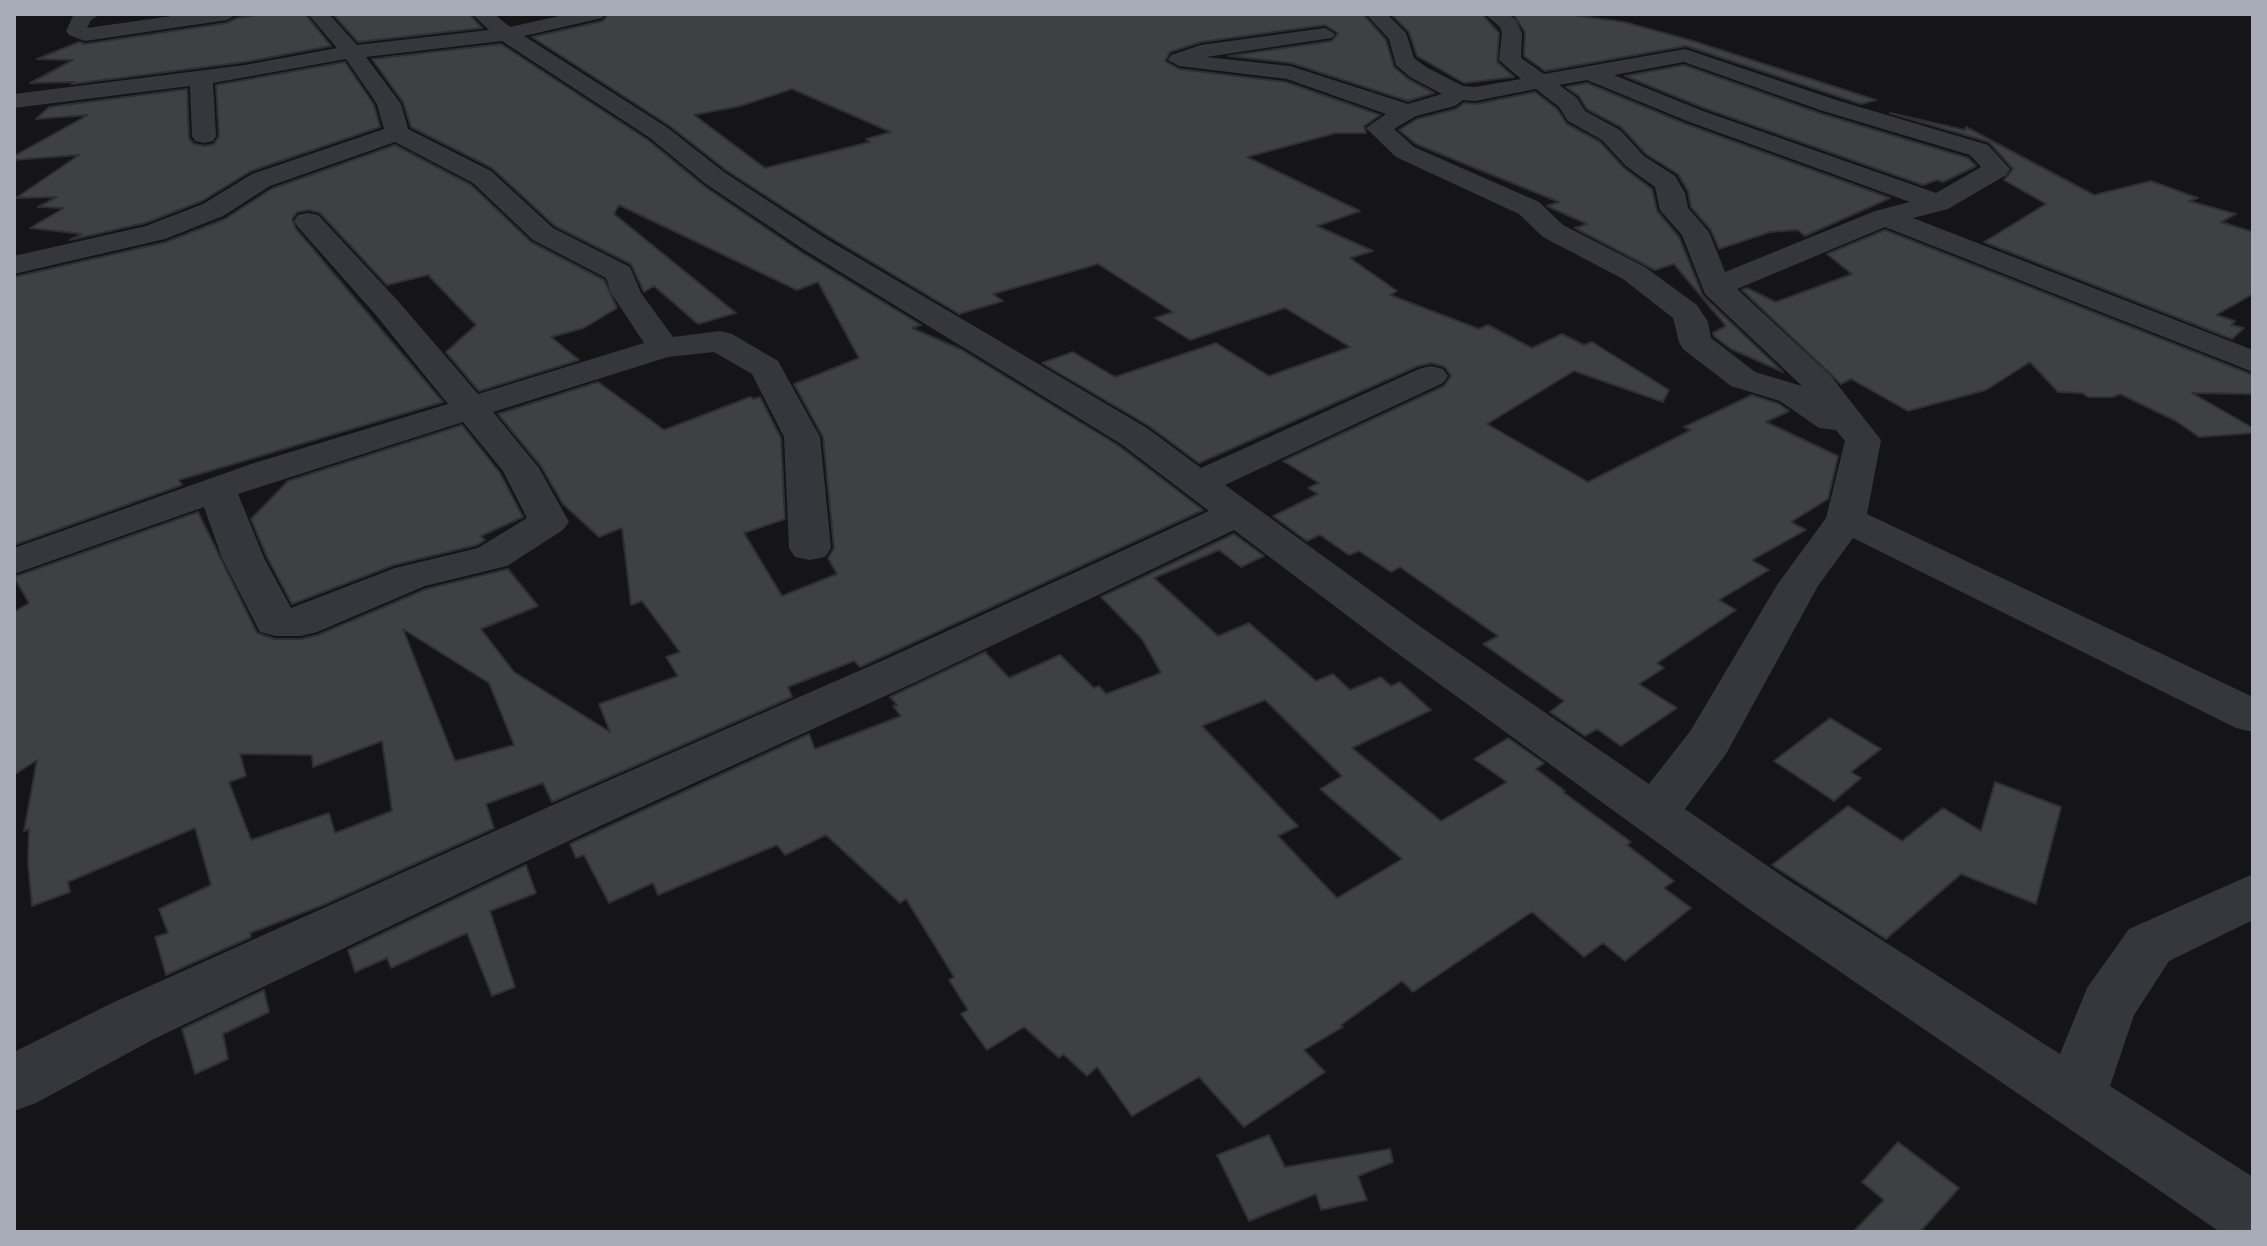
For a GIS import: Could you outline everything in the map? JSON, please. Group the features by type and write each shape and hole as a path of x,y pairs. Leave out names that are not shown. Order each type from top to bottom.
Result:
{"street":[{"path":"90,14 83,15 76,31 85,35 227,14"},
{"path":"318,14 352,52 389,104 397,133"},
{"path":"14,101 201,78 494,24 595,14"},
{"path":"1376,14 1399,37 1404,60 1418,72 1458,93 1475,94 1685,55 1828,105 1979,150 1997,169 1938,203 1885,217 1716,287"},
{"path":"1495,14 1509,24 1512,33 1510,60 1569,103 1576,116 1611,135 1635,161 1666,182 1672,193 1674,210 1695,232 1716,287 1818,382 1863,440 1846,519 1798,585 1709,742 1654,813"},
{"path":"494,24 659,133 715,178 813,243 1134,436 1402,635 1769,895 2253,1215"},
{"path":"1325,34 1201,51 1179,60 1290,73 1408,111"},
{"path":"1587,72 1800,155 1938,203"},
{"path":"201,78 204,136"},
{"path":"1458,93 1447,101 1408,111 1378,128 1405,152 1529,208 1553,231 1634,273 1686,312 1692,322 1695,342 1743,379 1792,394 1863,440"},
{"path":"14,265 155,233 213,210 261,180 397,133 482,177 543,234 619,273 626,293 664,348"},
{"path":"1885,217 2253,362"},
{"path":"217,490 243,558 276,622 301,622 410,577 492,557 549,522 520,468 308,221"},
{"path":"14,562 217,490 664,348 720,341 766,368 802,437 810,548"},
{"path":"1197,484 1431,376"},
{"path":"14,1083 133,1021 582,813 902,670 1237,513"},
{"path":"1846,519 2253,716"},
{"path":"2075,1097 2108,1006 2149,945 2253,895"}],"building":[{"path":"262,14 305,14 331,46 245,62 72,84 74,82 30,83 73,60 37,59 79,42 85,44 227,23"},
{"path":"333,14 469,14 482,28 358,42"},
{"path":"608,14 1363,14 1386,40 1394,67 1408,79 1434,93 1408,101 1291,63 1229,56 1332,41 1338,33 1325,25 1201,42 1170,52 1165,61 1179,69 1286,82 1380,115 1364,126 1366,133 1336,133 1247,157 1360,211 1317,226 1373,251 1350,258 1397,291 1390,295 1479,329 1488,325 1532,348 1562,334 1584,345 1592,342 1669,390 1663,402 1574,371 1487,424 1588,482 1691,430 1684,427 1752,395 1779,404 1789,411 1766,422 1838,456 1828,499 1791,522 1806,530 1752,560 1769,570 1719,600 1736,610 1657,663 1664,668 1639,684 1677,708 1621,746 1597,729 1585,736 1550,712 1564,701 1483,644 1498,636 1400,567 1391,572 1359,551 1349,555 1320,535 1307,541 1273,516 1318,494 1308,488 1319,483 1283,461 1444,386 1451,376 1445,367 1432,363 1418,366 1199,463 1149,426 1042,363 1073,352 1115,377 1216,343 1269,376 1350,347 1285,308 1190,340 1155,318 1173,312 1098,264 993,294 1003,301 959,314 726,170 670,126 532,37 603,21","holes":["792,89 891,132 866,139 870,142 765,168 694,115 740,106"]},
{"path":"1391,14 1482,14 1499,33 1497,62 1514,77 1464,83 1417,56 1409,32"},
{"path":"1513,14 1565,14 1624,22 1876,100 1861,104 1686,46 1545,71 1524,56 1525,32"},
{"path":"501,44 648,140 704,186 801,252 921,325 912,328 962,350 1119,446 1203,510 860,667 854,661 788,687 792,697 552,802 543,783 486,804 494,828 323,905 250,933 251,937 166,975 155,937 168,933 159,909 211,885 195,828 68,882 70,892 32,906 29,829 24,831 37,760 14,775 14,612 29,603 14,577 198,512 257,633 275,639 301,639 318,635 426,589 508,569 538,606 481,629 514,672 610,732 599,704 678,676 666,657 680,652 642,601 631,605 622,528 599,537 563,504 541,466 498,414 598,382 664,430 750,397 760,397 781,438 785,519 744,533 782,596 837,574 828,558 834,548 823,437 794,384 859,358 818,282 797,290 619,205 614,214 736,313 698,324 654,286 644,292 631,264 555,226 492,168 411,127 403,102 372,59","holes":["403,629 489,683 514,745 455,761","382,741 392,811 335,833 329,813 251,840 229,782 246,776 240,754 312,755 313,767"]},
{"path":"345,62 374,105 380,127 251,171 202,201 145,223 70,240 82,234 30,228 64,208 38,207 57,197 16,198 79,155 14,160 14,156 88,115 36,119 49,107 187,89 189,138 194,144 205,146 214,144 219,136 216,85"},
{"path":"1684,65 1819,113 1968,158 1976,166 1943,182 1937,180 1923,185 1704,108 1625,76"},
{"path":"1587,83 1686,124 1890,198 1805,236 1798,230 1770,232 1719,249 1711,230 1691,207 1688,191 1678,174 1646,154 1621,127 1587,109 1579,96 1566,87"},
{"path":"1535,92 1557,109 1567,124 1600,142 1624,168 1652,189 1657,211 1679,237 1703,296 1783,372 1731,349 1714,336 1713,333 1726,326 1674,264 1655,270 1575,228 1587,224 1547,206 1559,202 1416,144 1399,130 1417,119 1456,109 1464,103 1476,104"},
{"path":"1890,113 1965,130 1966,127 2094,195 2151,181 2198,198 2189,201 2236,214 2221,222 2253,232 2253,294 2216,315 2235,321 2231,325 2244,328 2232,339 1984,242 2046,204 2004,180 2013,169 1989,142"},
{"path":"395,145 471,185 531,242 604,280 617,308 584,328 551,337 579,360 479,391 446,352 476,325 428,275 387,285 320,213 309,210 297,212 292,219 296,229 443,402 179,480 182,485 14,545 14,277 166,242 225,219 271,189"},
{"path":"1885,230 2253,375 2253,394 2192,393 2253,428 2253,433 2199,437 2176,421 2120,394 2088,397 2082,393 2058,392 2030,362 1986,390 1908,411 1851,379 1841,384 1742,290 1747,288 1776,302 1852,274 1827,254"},
{"path":"462,425 500,473 523,517 481,536 485,540 477,545 394,565 292,604 251,519 288,481"},
{"path":"1234,534 1264,556 1241,567 1219,550 1154,578 1218,636 1249,623 1316,681 1333,674 1350,690 1381,677 1391,686 1400,682 1431,710 1352,748 1441,821 1507,782 1474,759 1508,738 1544,763 1536,769 1631,842 1627,845 1674,881 1664,888 1691,908 1625,961 1603,943 1584,957 1532,912 1413,992 1402,981 1341,1025 1343,1027 1304,1050 1325,1072 1244,1127 1199,1077 1132,1116 1097,1067 1087,1076 1063,1054 1059,1058 1024,1027 987,1050 961,1014 968,1010 949,980 954,977 906,899 900,903 826,835 785,855 777,845 658,895 653,883 609,903 584,855 576,858 570,844 809,734 815,749 901,716 890,697 985,652 1009,678 1060,655 1094,688 1099,686 1106,694 1161,673 1142,639 1101,597","holes":["1265,700 1342,776 1320,789 1402,859 1337,898 1278,836 1298,826 1202,726"]},
{"path":"1830,718 1881,749 1851,772 1861,778 1834,801 1774,761"},
{"path":"1995,782 2061,807 2036,904 1961,874 1886,939 1772,865 1848,806 1902,841 1943,808 1981,831"},
{"path":"526,865 536,893 490,911 515,987 492,996 467,933 391,968 387,958 355,972 348,950"},
{"path":"264,990 269,1012 223,1034 228,1059 195,1074 182,1029"},
{"path":"1269,1135 1285,1167 1390,1149 1393,1162 1358,1176 1367,1200 1321,1210 1316,1194 1249,1221 1217,1155"},
{"path":"1898,1142 1959,1188 1920,1232 1853,1232 1884,1200 1862,1182"}]}
